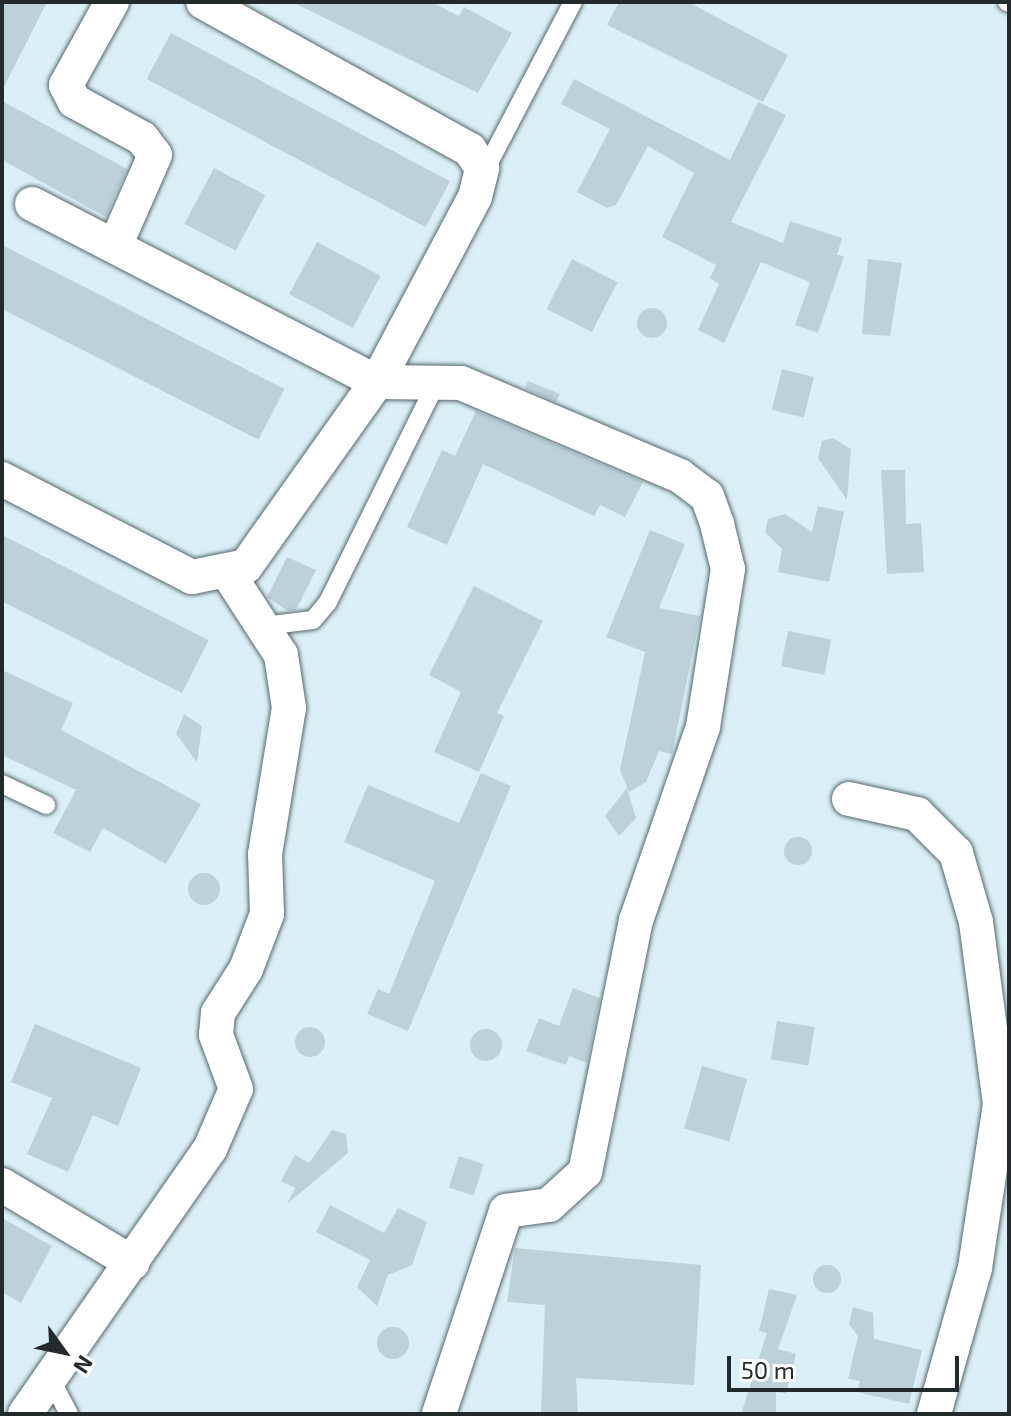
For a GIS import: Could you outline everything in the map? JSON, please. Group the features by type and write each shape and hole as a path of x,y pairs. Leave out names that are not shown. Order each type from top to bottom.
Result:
{"street":[{"path":"112,2 66,85 74,101 142,138 155,155 115,246"},
{"path":"2,479 174,571 229,575 260,553 377,382 482,176 462,144 203,2"},
{"path":"32,204 377,382 461,383 680,476 707,496 728,569 703,727 636,920 585,1172 549,1205 506,1211 439,1414"},
{"path":"25,1414 49,1376 133,1263 229,1118 236,1089 216,1035 218,1013 246,969 267,914 265,854 289,708 285,666 264,626 229,575"},
{"path":"849,799 917,814 956,853 976,922 1000,1104 975,1268 934,1414"},
{"path":"2,1185 133,1263"}],"lane":[{"path":"482,176 573,2"},
{"path":"264,626 313,620 328,602 436,383"},
{"path":"2,784 46,805"},
{"path":"49,1376 69,1414"}],"building":[{"path":"2,2 47,2 2,91"},
{"path":"292,2 431,2 459,16 464,7 512,33 478,93"},
{"path":"619,2 688,2 788,55 763,102 607,25"},
{"path":"171,33 450,181 426,227 147,79"},
{"path":"574,79 730,160 758,102 786,115 731,222 783,243 790,221 842,238 837,255 844,256 818,333 795,325 810,282 761,262 724,343 698,330 719,284 710,278 716,265 662,237 694,173 648,146 616,205 607,208 577,192 610,129 561,104"},
{"path":"2,101 127,169 106,217 2,160"},
{"path":"214,168 265,195 236,251 184,224"},
{"path":"317,242 381,276 353,328 289,294"},
{"path":"2,245 284,389 259,440 2,309"},
{"path":"572,259 617,282 592,332 547,309"},
{"path":"868,259 902,263 890,336 862,334"},
{"path":"652,308 663,312 667,323 663,334 652,338 641,334 637,323 641,312"},
{"path":"782,369 814,377 804,418 772,410"},
{"path":"528,381 560,394 556,402 525,388"},
{"path":"476,411 643,482 625,517 600,505 594,516 483,464 447,545 407,527 442,450 455,456"},
{"path":"833,438 851,449 847,500 818,458 822,441"},
{"path":"881,470 905,470 906,524 921,523 924,572 887,574"},
{"path":"818,506 844,512 829,582 778,572 782,549 765,532 768,519 785,514 812,532"},
{"path":"650,530 685,544 659,608 700,616 672,754 659,751 646,782 629,792 620,770 645,652 606,637"},
{"path":"2,535 209,640 182,693 2,601"},
{"path":"287,557 316,570 296,610 288,611 267,597"},
{"path":"474,586 543,621 497,713 504,716 479,772 434,752 461,692 429,675"},
{"path":"788,631 831,639 824,675 781,666"},
{"path":"2,670 73,703 61,730 201,804 166,864 103,828 90,852 53,833 76,790 2,755"},
{"path":"184,714 202,726 197,762 176,734"},
{"path":"481,773 511,786 408,1031 367,1014 378,989 389,994 435,881 344,842 368,785 459,823"},
{"path":"627,788 636,818 619,836 605,816"},
{"path":"798,837 808,841 812,851 808,861 798,865 788,861 784,851 788,841"},
{"path":"204,873 215,878 220,889 215,900 204,905 193,900 188,889 193,878"},
{"path":"573,988 600,998 587,1063 569,1056 566,1065 526,1051 539,1018 559,1026"},
{"path":"777,1021 815,1027 808,1065 771,1060"},
{"path":"35,1024 141,1068 118,1126 93,1115 68,1172 27,1154 52,1098 11,1082"},
{"path":"310,1027 321,1031 325,1042 321,1053 310,1057 299,1053 295,1042 299,1031"},
{"path":"486,1029 497,1034 502,1045 497,1056 486,1061 475,1056 470,1045 475,1034"},
{"path":"702,1066 747,1079 729,1141 684,1128"},
{"path":"332,1130 346,1134 348,1153 287,1204 295,1188 281,1181 295,1155 309,1163"},
{"path":"459,1156 484,1164 474,1195 449,1187"},
{"path":"330,1205 384,1233 398,1208 427,1222 412,1265 388,1275 377,1306 357,1287 370,1260 316,1232"},
{"path":"2,1218 52,1246 21,1303 2,1292"},
{"path":"515,1248 701,1265 694,1385 576,1378 578,1414 541,1414 545,1305 507,1302"},
{"path":"827,1265 837,1269 841,1279 837,1289 827,1293 817,1289 813,1279 817,1269"},
{"path":"769,1289 797,1295 778,1349 796,1354 786,1394 776,1391 776,1414 741,1414 767,1333 759,1331"},
{"path":"853,1307 873,1313 874,1339 922,1350 909,1404 857,1392 860,1381 848,1379 858,1336 849,1324"},
{"path":"393,1327 404,1332 409,1343 404,1354 393,1359 382,1354 377,1343 382,1332"}]}
